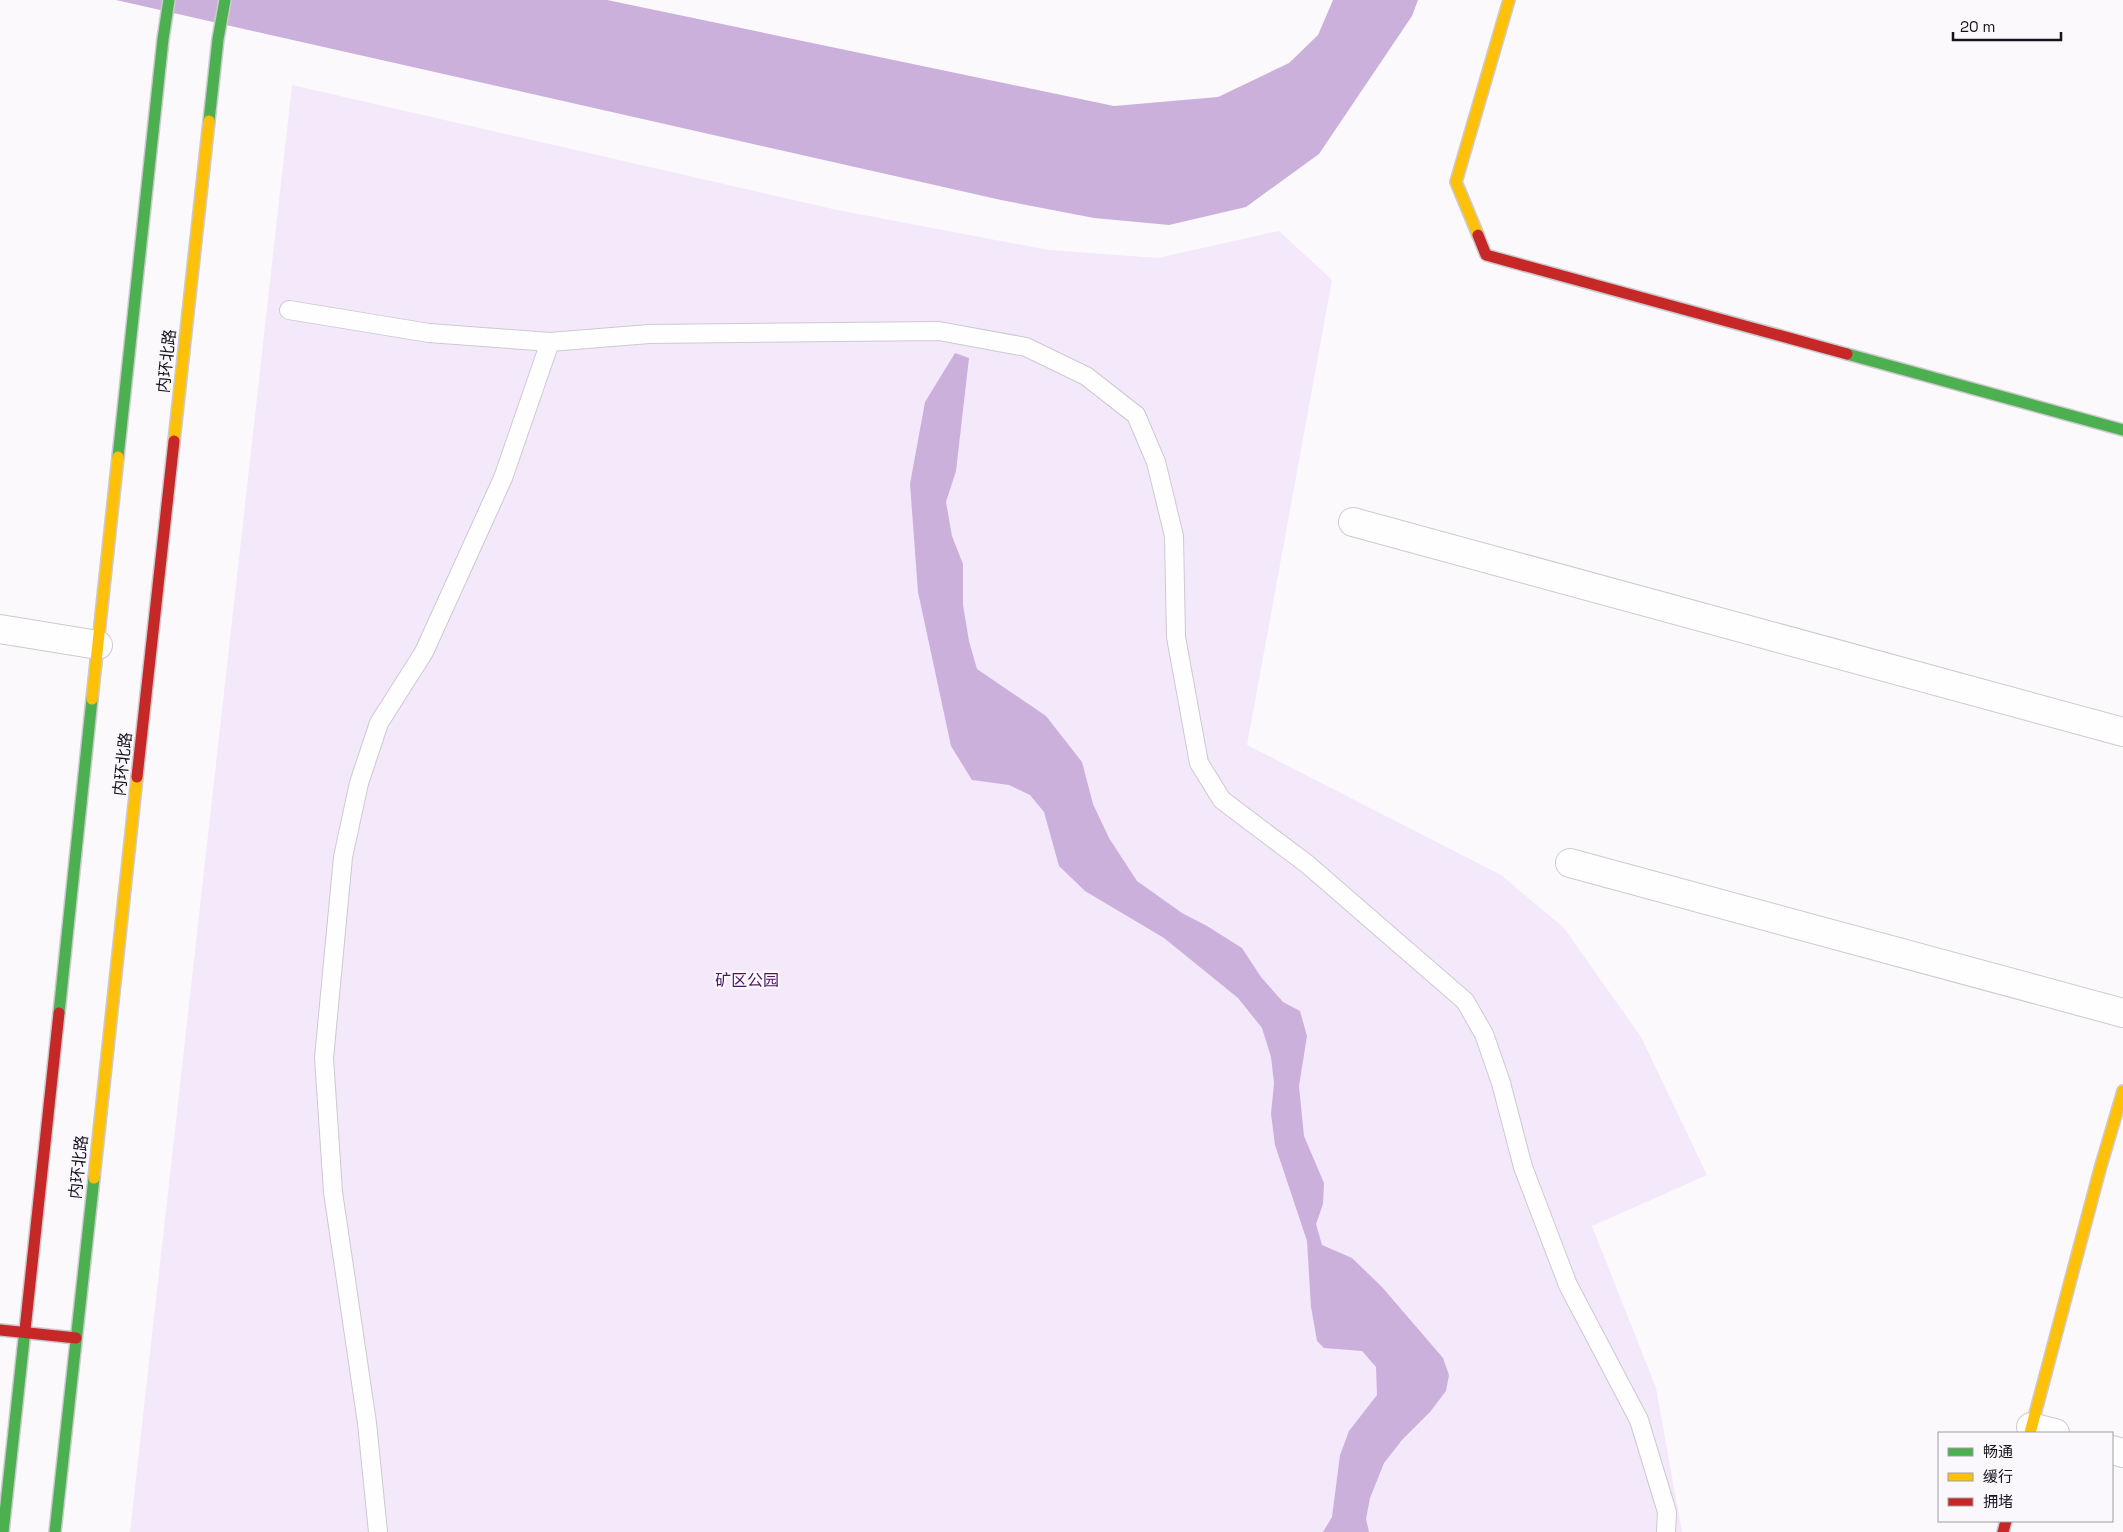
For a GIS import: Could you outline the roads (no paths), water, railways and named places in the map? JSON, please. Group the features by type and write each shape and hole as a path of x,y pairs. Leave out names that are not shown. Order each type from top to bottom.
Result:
{"main road":[{"path":"3,1532 163,39 169,0"},
{"name":"内环北路","path":"55,1532 218,38 225,0"},
{"path":"1509,0 1456,182 1486,255 2123,430"},
{"path":"2039,1431 2100,1169 2123,1091"},
{"path":"0,1330 76,1338"}],"street":[{"path":"1353,522 2123,732"},
{"path":"0,629 98,645"},
{"path":"1570,863 2123,1013"}],"lane":[{"path":"289,310 430,333 550,342 649,334 940,331 1026,347 1086,376 1136,415 1156,462 1174,536 1176,637 1199,763 1222,800 1307,864 1465,1000 1484,1034 1501,1083 1523,1167 1568,1285 1639,1420 1667,1512 1666,1532"},
{"path":"378,1532 367,1423 333,1192 324,1058 343,857 359,783 379,723 424,652 503,478 550,342"}],"park label":[{"name":"矿区公园","path":"747,980"}]}
